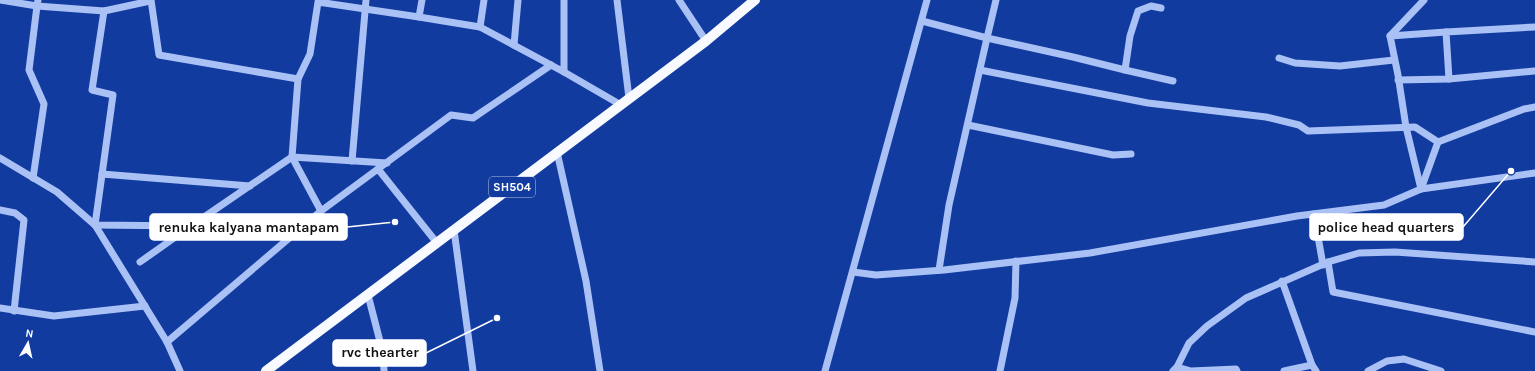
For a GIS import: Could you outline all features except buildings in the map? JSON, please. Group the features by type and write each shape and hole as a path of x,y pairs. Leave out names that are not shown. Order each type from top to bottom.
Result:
{"main road":[{"name":"SH504","path":"266,371 706,41 755,0"}],"street":[{"path":"0,0 104,11 150,0 159,55 298,79"},
{"path":"352,161 366,0"},
{"path":"420,17 422,0"},
{"path":"480,28 484,0"},
{"path":"514,45 518,0"},
{"path":"564,0 564,72"},
{"path":"617,0 629,98"},
{"path":"679,0 706,41"},
{"path":"825,371 927,0"},
{"path":"939,270 949,205 996,0"},
{"path":"1390,36 1424,0"},
{"path":"321,211 292,157 298,79 310,54 317,1 480,28 564,72 620,105"},
{"path":"33,178 44,104 29,70 37,3"},
{"path":"1125,70 1130,36 1138,11 1151,6 1161,8"},
{"path":"95,225 112,94 92,90 104,11"},
{"path":"922,21 987,38 1174,81"},
{"path":"1390,36 1535,28"},
{"path":"1446,32 1449,79"},
{"path":"1390,36 1406,127 1421,189"},
{"path":"1279,58 1295,62 1340,66 1394,60"},
{"path":"167,342 321,211 452,115 474,118 551,65"},
{"path":"980,70 1148,103 1266,117 1299,125 1308,131 1415,127 1438,142"},
{"path":"1398,80 1449,79 1534,70"},
{"path":"1421,189 1438,142 1524,109 1535,107"},
{"path":"968,125 1113,155 1131,154"},
{"path":"557,152 586,281 600,371"},
{"path":"140,262 292,157 386,163"},
{"path":"0,158 57,192 95,225 167,342 180,371"},
{"path":"378,169 437,242"},
{"path":"853,272 876,275 939,270 1090,253 1216,230 1314,214 1384,205 1421,189 1535,173"},
{"path":"102,174 250,186"},
{"path":"0,210 15,213 24,220 14,311"},
{"path":"1314,214 1333,292 1535,332"},
{"path":"95,225 191,226"},
{"path":"454,230 473,371"},
{"path":"1237,371 1191,371 1175,369 1189,343 1207,326 1246,298 1282,281 1326,264 1359,253 1395,252 1535,262"},
{"path":"1000,371 1015,298 1016,261"},
{"path":"1282,281 1314,368 1284,371"},
{"path":"368,295 383,354 384,371"},
{"path":"0,308 54,316 145,306"},
{"path":"1368,371 1387,361 1404,359 1441,371"}],"place":[{"name":"police head quarters","path":"1511,171"},
{"name":"renuka kalyana mantapam","path":"395,222"},
{"name":"rvc thearter","path":"497,318"}]}
